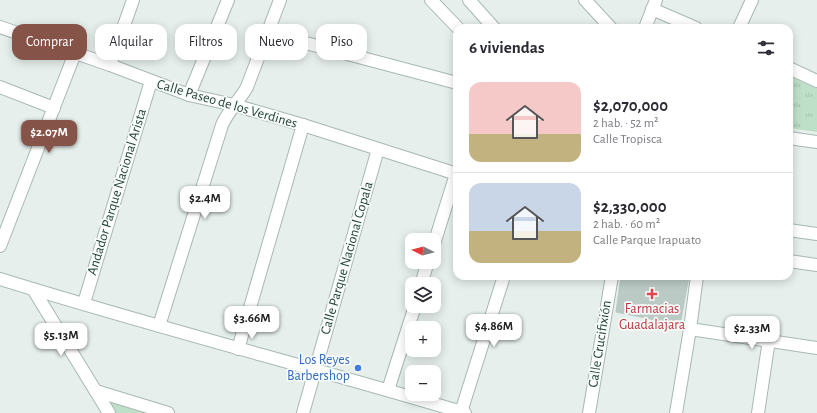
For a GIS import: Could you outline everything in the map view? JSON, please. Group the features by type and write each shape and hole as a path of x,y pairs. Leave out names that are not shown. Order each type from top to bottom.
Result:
{"street":[{"path":"110,65 133,0"},
{"path":"189,95 228,0"},
{"path":"271,24 280,0"},
{"path":"431,0 454,24"},
{"path":"469,0 490,24"},
{"path":"585,0 607,24"},
{"path":"741,24 752,0"},
{"path":"647,24 654,5 689,24"},
{"name":"Calle Paseo de los Verdines","path":"0,27 12,31"},
{"path":"308,44 453,82"},
{"name":"Calle Paseo de los Verdines","path":"87,57 189,95 234,105 453,173"},
{"path":"0,246 72,60"},
{"path":"159,326 222,125 226,115 247,88 258,60"},
{"path":"793,70 817,80"},
{"name":"Andador Parque Nacional Arista","path":"84,303 151,81"},
{"path":"0,87 54,108"},
{"path":"238,349 303,126"},
{"path":"793,139 817,142"},
{"name":"Calle Parque Nacional Copala","path":"303,413 378,149"},
{"path":"437,233 453,184"},
{"path":"793,231 817,234"},
{"path":"793,262 817,265"},
{"path":"0,279 238,349 315,369 463,412 503,280"},
{"name":"Calle Crucifixión","path":"589,413 611,280"},
{"path":"676,413 696,280"},
{"path":"32,289 109,413"},
{"path":"388,390 412,313"},
{"path":"690,329 817,348"},
{"path":"758,413 769,340"},
{"path":"96,391 168,413"}],"green space":[{"path":"793,78 817,88 817,132 793,129"},
{"path":"106,399 150,413 114,413"}],"building":[{"name":"Farmacias Guadalajara","path":"620,280 688,280 680,325 616,312"}],"place":[{"name":"Farmacias Guadalajara","path":"652,294"},
{"name":"Los Reyes Barbershop","path":"358,368"}]}
